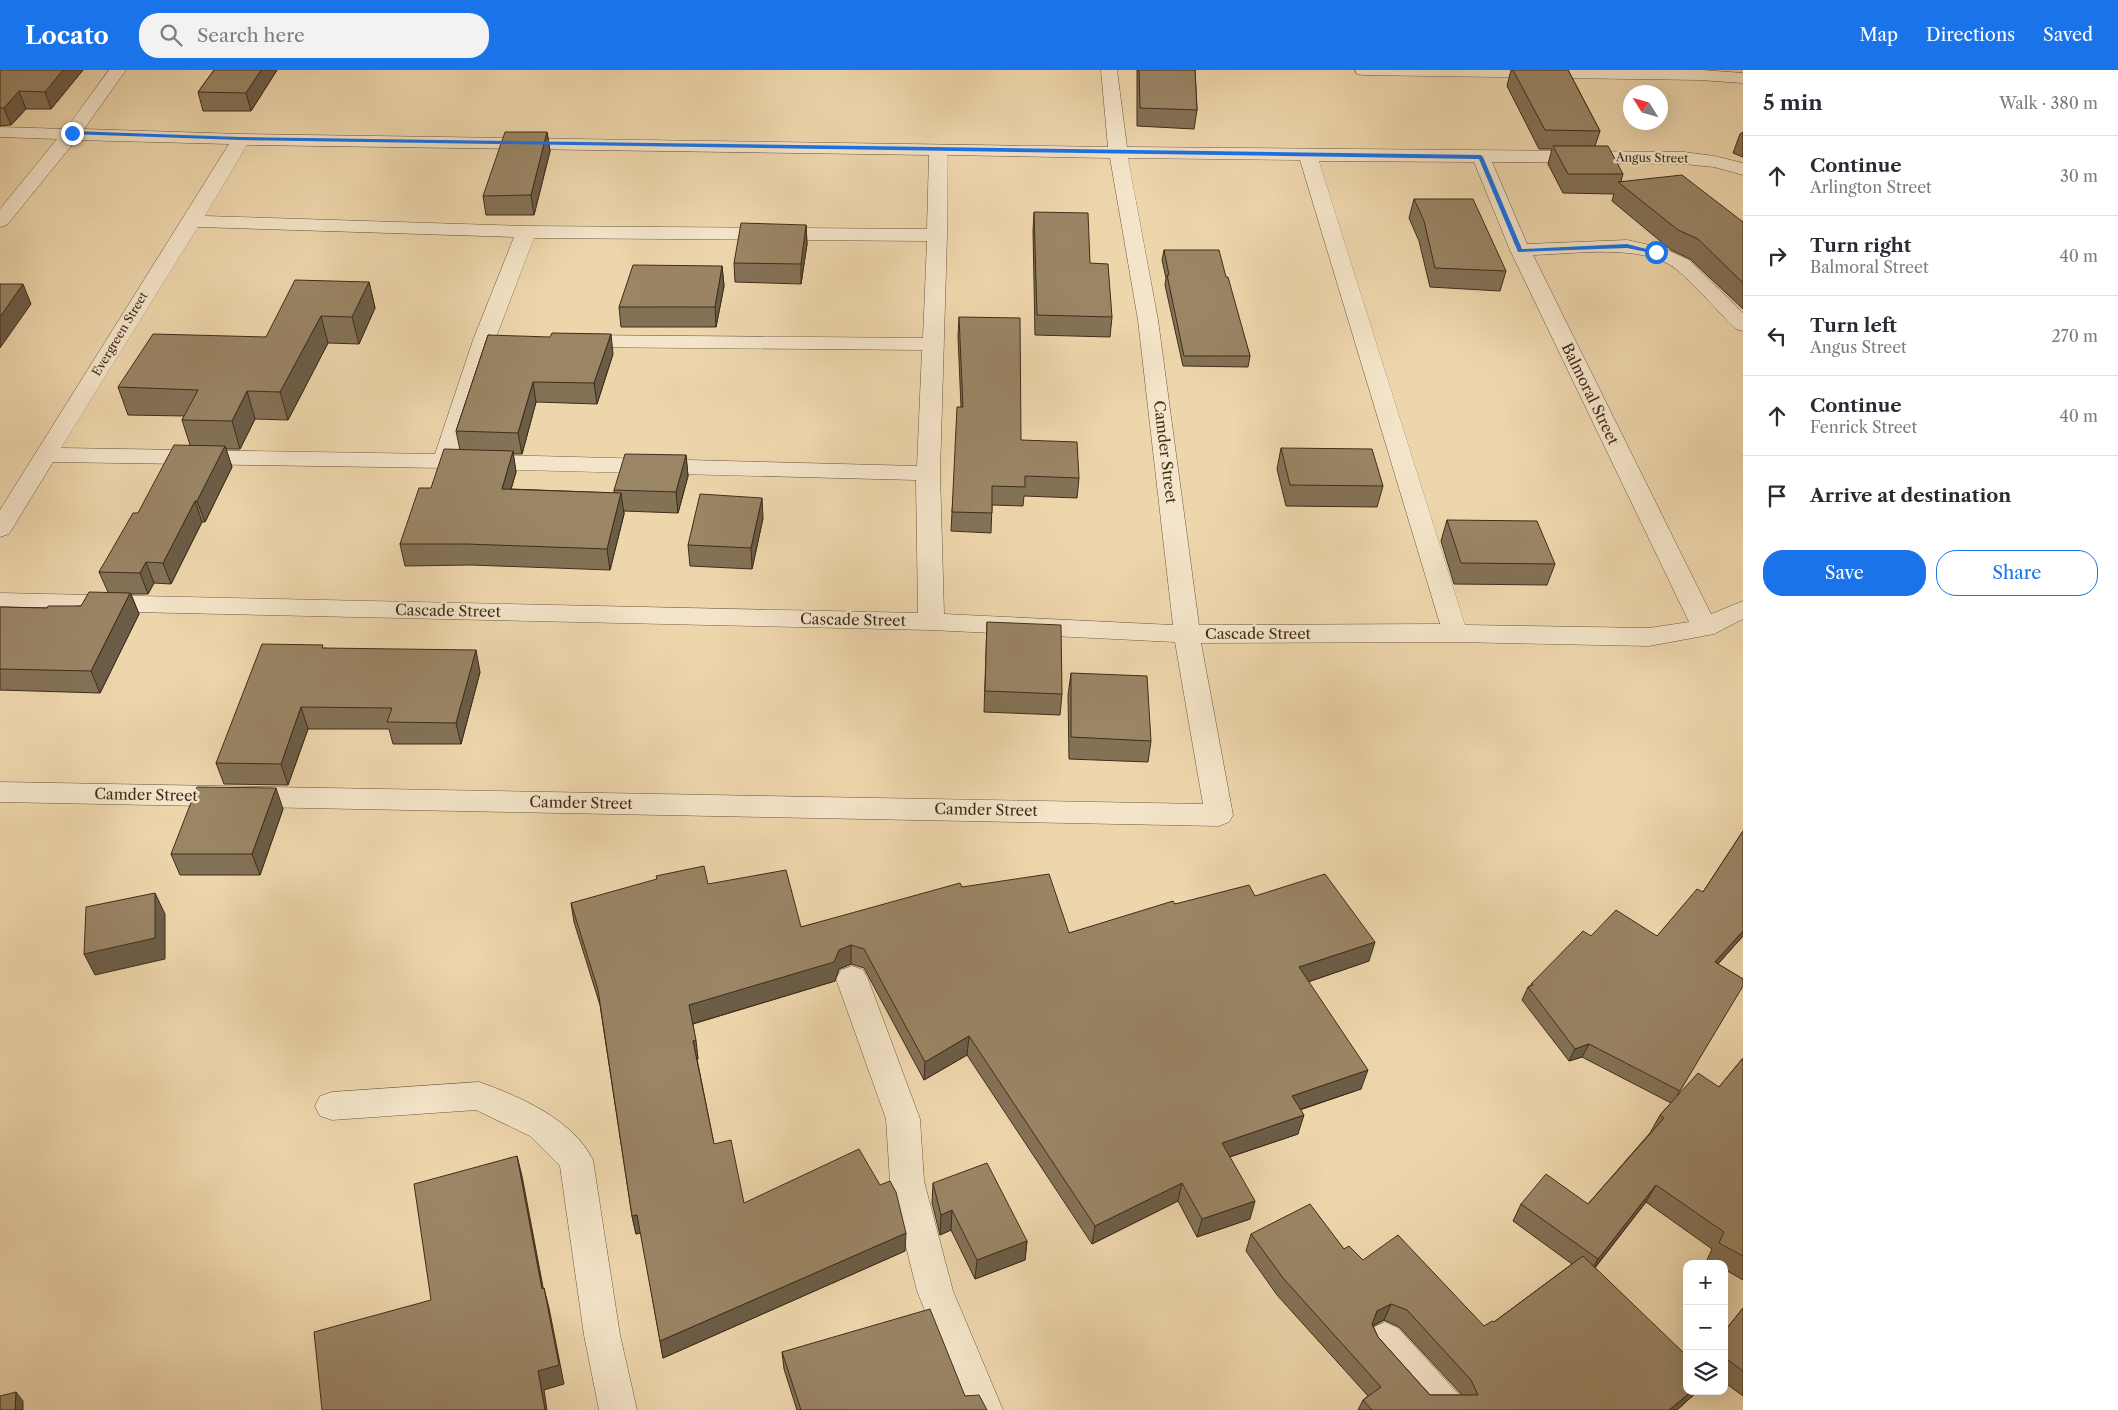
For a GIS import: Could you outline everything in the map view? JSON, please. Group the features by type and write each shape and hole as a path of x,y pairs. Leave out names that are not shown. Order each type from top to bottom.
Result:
{"street":[{"path":"0,221 72,133 118,70"},
{"name":"Camder Street","path":"0,792 1219,815 1188,634 1148,320 1118,152 1109,70"},
{"path":"1363,70 1690,75 1743,78"},
{"name":"Angus Street","path":"0,132 240,139 1308,155 1684,158 1720,162 1743,169"},
{"name":"Evergreen Street","path":"0,529 147,290 192,221 240,139"},
{"path":"931,622 928,474 938,236 938,149"},
{"path":"1308,155 1455,633"},
{"name":"Balmoral Street","path":"1481,157 1520,250 1705,628"},
{"path":"192,221 526,232 938,236"},
{"path":"444,460 494,340 526,232"},
{"path":"1520,250 1627,246 1656,252 1682,264 1743,326"},
{"path":"554,341 933,344"},
{"path":"47,455 444,460 928,474"},
{"name":"Cascade Street","path":"0,601 931,622 1188,634 1455,633 1650,637 1705,628 1743,609"},
{"path":"852,979 903,1119 907,1181 935,1291 984,1410"},
{"path":"332,1106 479,1096 542,1126 576,1160 602,1335 618,1410"},
{"path":"1385,1340 1448,1410"}],"building":[{"path":"0,70 63,70 45,92 19,91 4,108 0,108"},
{"path":"214,70 261,70 246,93 198,92"},
{"path":"1139,70 1195,70 1197,110 1140,108"},
{"path":"1513,70 1568,70 1600,131 1545,130"},
{"path":"505,132 547,132 531,195 483,196"},
{"path":"1553,146 1608,146 1623,174 1568,174"},
{"path":"1682,175 1743,222 1743,283 1698,239 1678,230 1618,182"},
{"path":"1414,199 1473,199 1506,271 1435,268 1424,221"},
{"path":"1034,212 1088,213 1090,263 1108,264 1112,317 1037,315"},
{"path":"741,223 806,225 801,264 734,263"},
{"path":"1164,250 1219,250 1250,356 1184,356 1167,275 1169,275"},
{"path":"633,265 722,266 715,307 619,307"},
{"path":"295,280 369,282 352,317 321,316 280,392 247,391 232,421 182,420 198,390 118,387 153,334 266,337"},
{"path":"0,284 23,284 0,317"},
{"path":"959,317 1020,318 1021,440 1077,442 1079,478 1025,476 1025,487 992,486 992,513 952,512 957,407 963,407"},
{"path":"552,333 611,334 594,383 533,382 518,433 456,431 488,335 550,337"},
{"path":"174,445 225,446 163,563 146,562 140,573 99,572 133,513 138,513"},
{"path":"1281,448 1372,449 1383,486 1290,485"},
{"path":"444,449 513,451 502,489 621,493 607,549 466,544 400,544 419,488 431,488"},
{"path":"625,454 686,455 676,492 614,490"},
{"path":"700,494 762,498 751,548 688,545"},
{"path":"1447,520 1537,521 1555,564 1461,563"},
{"path":"89,592 130,593 91,671 0,669 0,607 47,608 48,606 81,606"},
{"path":"987,622 1061,625 1062,694 985,691"},
{"path":"262,644 323,645 322,648 476,650 456,723 387,722 392,708 301,707 281,764 216,763"},
{"path":"1071,673 1147,676 1151,741 1071,737"},
{"path":"197,787 276,788 252,854 171,854"},
{"path":"1743,831 1743,931 1715,962 1743,979 1743,986 1680,1091 1589,1044 1575,1049 1528,987 1533,985 1532,983 1583,931 1591,936 1616,910 1657,936 1697,889 1703,892"},
{"path":"704,866 708,884 786,870 801,927 960,883 962,887 1049,874 1069,933 1173,901 1175,904 1249,885 1255,896 1325,874 1375,942 1299,967 1368,1070 1292,1096 1304,1115 1222,1143 1255,1201 1202,1219 1182,1183 1095,1226 969,1036 925,1062 864,949 851,945 839,950 834,962 689,1005 696,1040 693,1041 714,1144 731,1140 744,1203 859,1149 880,1185 890,1181 896,1192 906,1233 660,1341 637,1215 632,1216 598,990 571,903 657,879 656,876"},
{"path":"155,893 155,938 84,954 86,907"},
{"path":"1743,1058 1743,1256 1719,1243 1724,1232 1656,1185 1598,1259 1521,1204 1546,1174 1588,1204 1664,1118 1660,1115 1698,1073 1719,1087"},
{"path":"517,1156 542,1289 544,1288 559,1365 538,1371 545,1410 322,1410 314,1332 431,1300 414,1184"},
{"path":"987,1163 1027,1241 977,1260 952,1210 941,1215 933,1183"},
{"path":"1310,1204 1344,1249 1349,1246 1363,1260 1398,1235 1484,1326 1492,1321 1494,1322 1583,1256 1683,1352 1683,1395 1687,1395 1669,1410 1372,1410 1363,1400 1381,1387 1283,1278 1251,1234","holes":["1391,1304 1407,1310 1471,1380 1478,1395 1430,1395 1378,1337 1372,1324 1377,1311"]},
{"path":"1743,1308 1743,1371 1728,1360 1728,1327"},
{"path":"930,1309 965,1396 979,1395 987,1410 801,1410 782,1352"},
{"path":"16,1392 15,1410 0,1410 0,1396"}],"route":[{"path":"72,133 240,139 1481,157 1520,250 1627,246 1656,252"}]}
